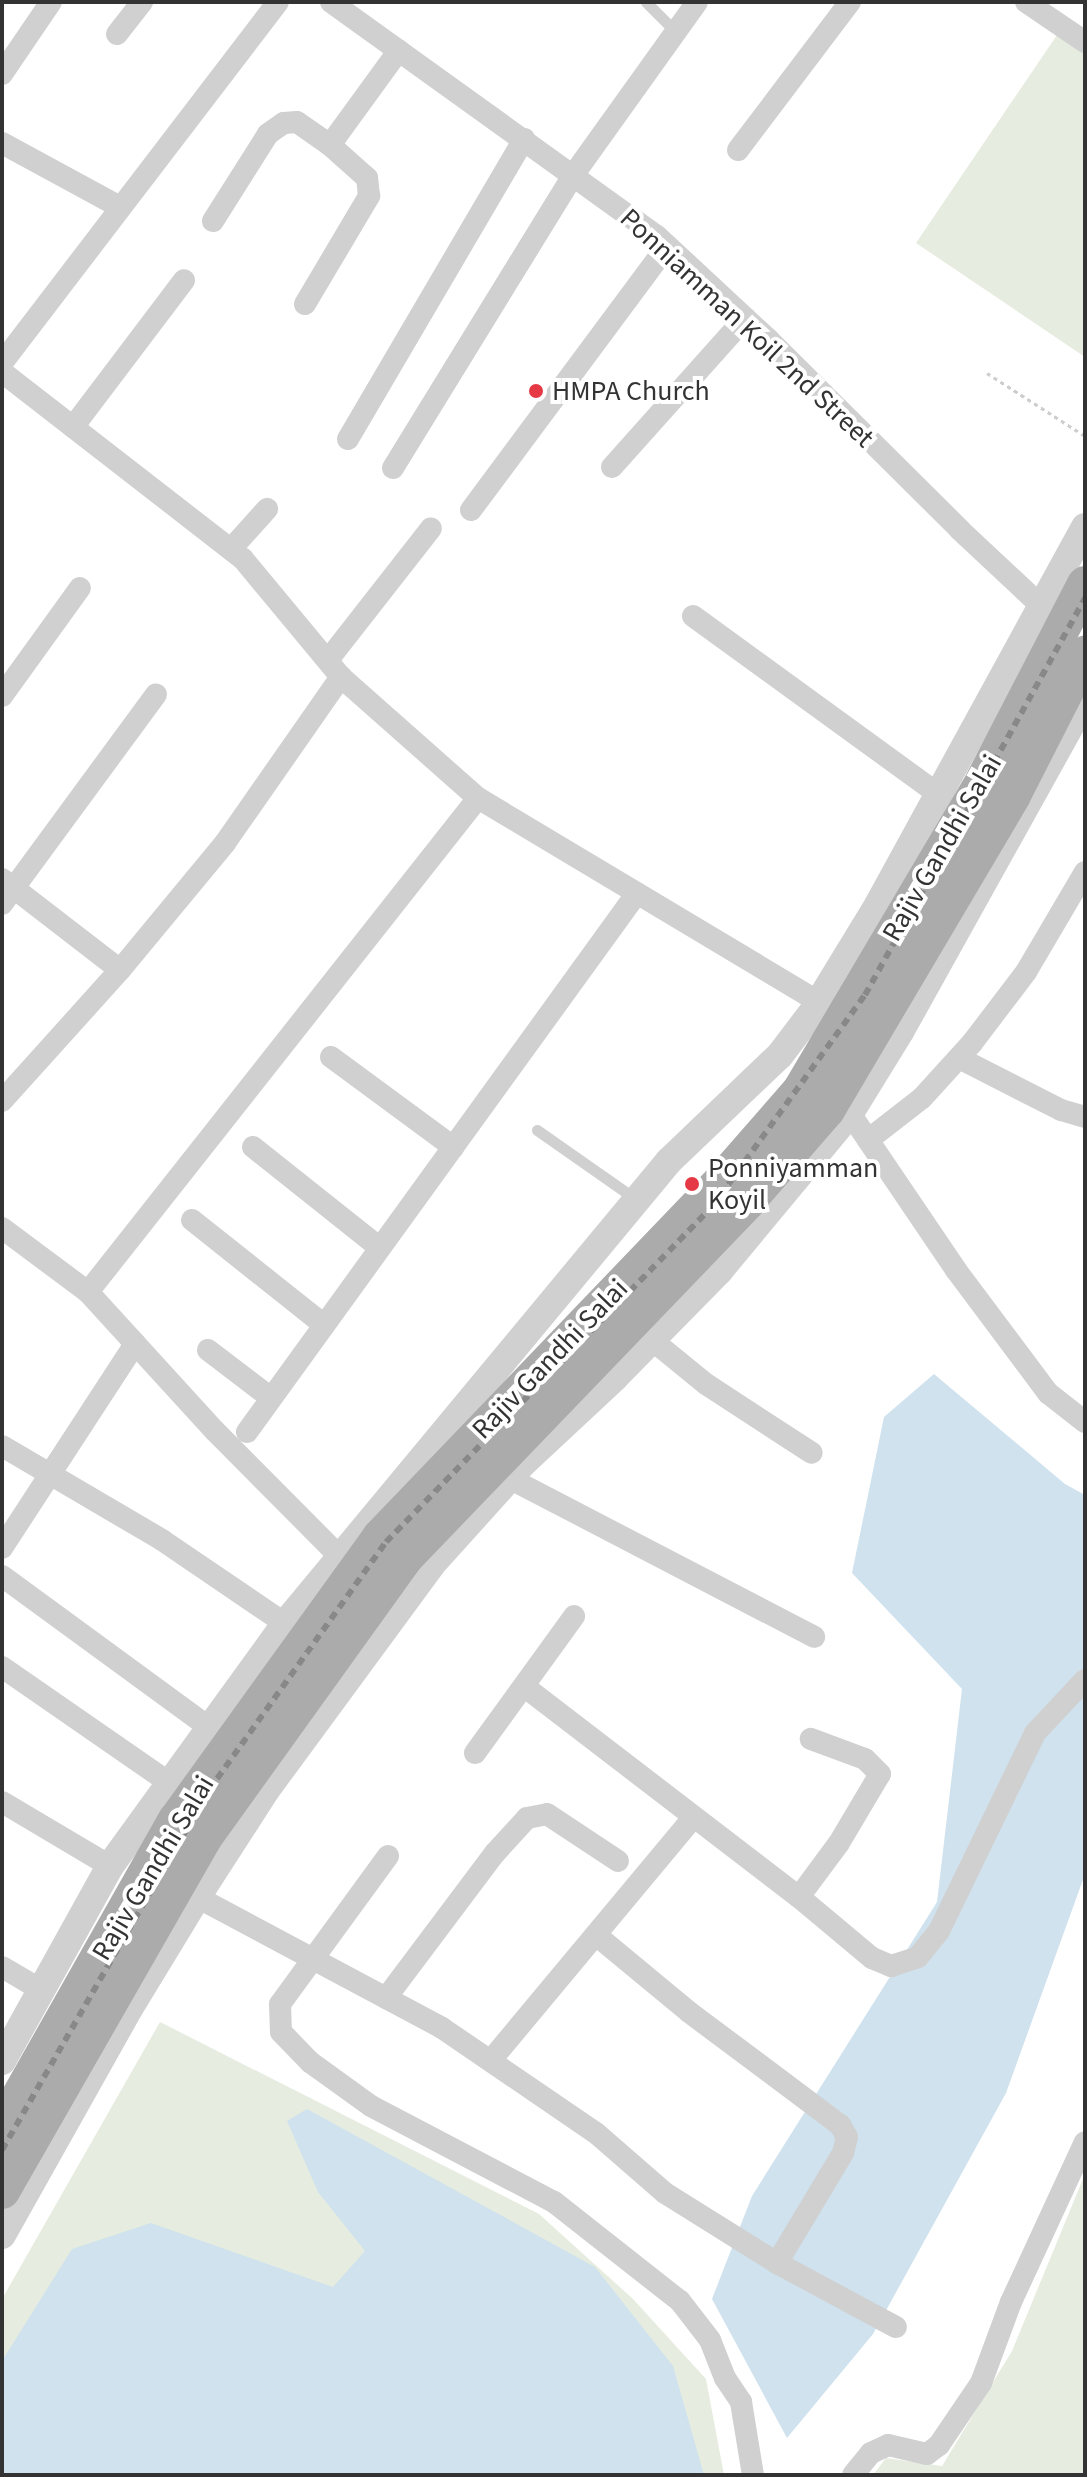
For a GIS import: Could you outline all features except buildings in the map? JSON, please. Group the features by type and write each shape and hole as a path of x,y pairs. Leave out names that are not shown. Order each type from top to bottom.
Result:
{"main road":[{"name":"Rajiv Gandhi Salai","path":"2,2127 176,1820 296,1631 380,1537 722,1180 790,1102 831,1009 983,781 1052,616 1085,584"},
{"name":"Rajiv Gandhi Salai","path":"2,2191 204,1838 405,1558 747,1202 827,1110 843,1103 1012,797 1085,654"}],"street":[{"path":"2,74 51,2"},
{"path":"117,34 142,2"},
{"path":"2,363 118,206 278,2"},
{"name":"Ponniamman Koil 2nd Street","path":"331,2 574,174 667,246 1052,616"},
{"path":"393,468 574,174 674,30 697,2"},
{"path":"738,150 850,2"},
{"path":"1026,2 1085,42"},
{"path":"330,145 399,50"},
{"path":"213,221 268,134 284,123 297,122 330,145 367,178 369,196 305,304"},
{"path":"348,439 524,139"},
{"path":"2,143 118,206"},
{"path":"471,510 667,246"},
{"path":"73,427 184,280"},
{"path":"612,467 745,318"},
{"path":"2,372 231,549 258,574 335,669 478,798 831,1009"},
{"path":"231,549 267,509"},
{"path":"2,2061 110,1866 168,1782 296,1631 339,1556 669,1161 831,1009 878,905 937,793 1052,616 1085,527"},
{"path":"2,1101 120,970 225,843 335,669 431,528"},
{"path":"2,696 80,588"},
{"path":"693,616 937,793"},
{"path":"120,970 6,891 156,694"},
{"path":"2,2235 127,2012 266,1790 415,1588 509,1478 719,1271 909,1016 1085,699"},
{"path":"88,1292 332,978 478,798"},
{"path":"868,1140 922,1098 959,1058 1026,972 1085,872"},
{"path":"247,1432 637,893"},
{"path":"331,1057 453,1147"},
{"path":"959,1058 1061,1110 1085,1117"},
{"path":"843,1103 956,1270 1048,1393 1085,1422"},
{"path":"253,1147 380,1248"},
{"path":"192,1220 324,1325"},
{"path":"2,1228 88,1292 339,1556"},
{"path":"652,1340 706,1384 812,1453"},
{"path":"2,1548 135,1344"},
{"path":"208,1350 271,1398"},
{"path":"2,1446 162,1540 296,1631"},
{"path":"509,1478 814,1637"},
{"path":"2,1576 211,1729"},
{"path":"475,1753 574,1616"},
{"path":"2,1667 168,1782"},
{"path":"525,1687 799,1897 872,1958 891,1966 918,1957 939,1931 1035,1733 1085,1680"},
{"path":"799,1897 839,1843 880,1774 865,1759 811,1739"},
{"path":"2,1802 110,1866"},
{"path":"386,1998 495,1853 527,1818 547,1814 618,1861"},
{"path":"492,2059 693,1818"},
{"path":"388,1856 280,2004 281,2032 310,2062 371,2106 554,2202 680,2301 710,2340 725,2378 741,2402 753,2475"},
{"path":"197,1897 386,1998 492,2059 596,2133 665,2193 777,2263 896,2327"},
{"path":"596,1935 689,2012 840,2125 847,2137 843,2153 777,2263"},
{"path":"2,1967 41,1990"},
{"path":"853,2475 871,2453 888,2445 927,2454 939,2445 981,2383 1011,2302 1085,2142"}],"lane":[{"path":"646,2 674,30"},
{"path":"537,1130 638,1200"}],"path":[{"path":"987,373 1085,436"}],"shaded area":[{"path":"1057,35 1085,54 1085,357 916,243"},
{"path":"160,2022 539,2214 633,2299 706,2379 724,2475 2,2475 2,2299"},
{"path":"1085,2174 1085,2475 873,2475 886,2458 942,2466 1012,2351"}],"water":[{"path":"934,1374 1065,1484 1085,1495 1085,1874 1006,2093 873,2334 787,2438 712,2299 752,2196 937,1902 962,1689 852,1573 884,1417"},
{"path":"307,2109 595,2267 673,2366 704,2475 2,2475 2,2361 72,2249 151,2223 333,2287 365,2251 318,2192 287,2121"}],"railway":[{"path":"2,2150 209,1790 386,1542 712,1207 865,995 1085,598"}],"place":[{"name":"HMPA Church","path":"536,391"},
{"name":"Ponniyamman Koyil","path":"692,1184"}]}
